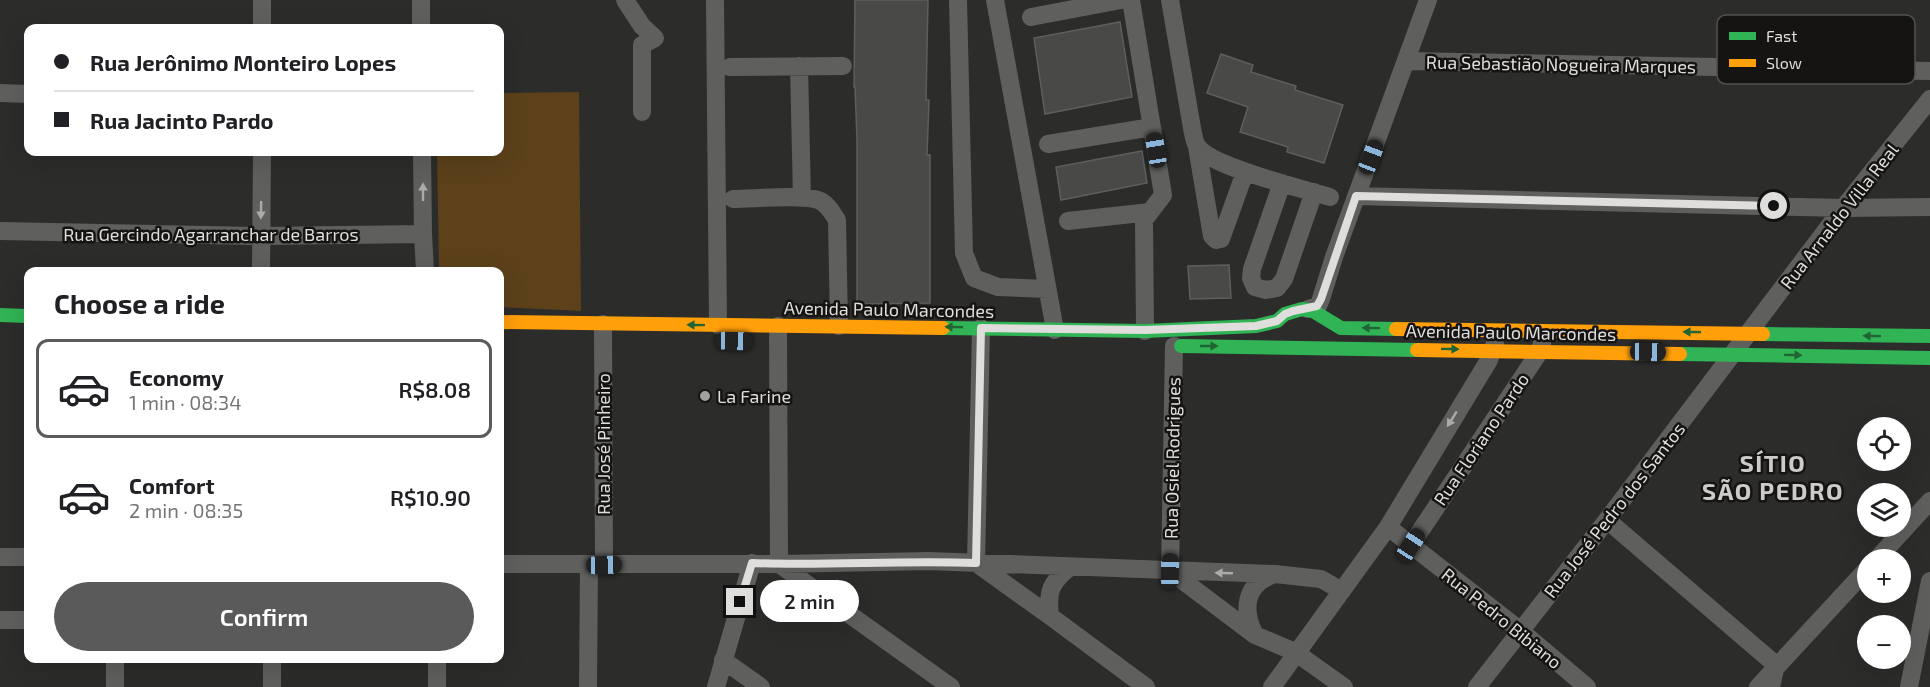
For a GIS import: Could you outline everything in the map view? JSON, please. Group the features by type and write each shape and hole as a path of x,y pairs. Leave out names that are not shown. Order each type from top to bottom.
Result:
{"street":[{"path":"262,0 262,24"},
{"path":"421,0 421,24"},
{"path":"625,0 642,26 655,38 642,45 642,112"},
{"path":"715,0 718,325"},
{"path":"958,0 964,253 974,278 998,287 1047,289"},
{"path":"995,0 1055,330"},
{"path":"1031,17 1121,0"},
{"path":"1131,0 1163,195 1144,220 1145,330"},
{"path":"1170,0 1212,236 1216,240 1221,239 1245,172"},
{"path":"1307,348 1317,345 1326,338 1326,325 1315,312 1428,0"},
{"name":"Rua Sebastião Nogueira Marques","path":"1407,61 1717,67"},
{"path":"799,66 802,198"},
{"path":"730,67 843,66"},
{"name":"Rua Sebastião Nogueira Marques","path":"1915,71 1930,71"},
{"path":"0,93 24,94"},
{"name":"Rua Arnaldo Villa Real","path":"1750,333 1843,208 1930,99"},
{"path":"1048,144 1152,127"},
{"path":"1197,147 1216,160 1245,172 1282,183 1322,195 1284,279 1277,288 1266,290 1255,287 1251,278 1252,269 1282,183"},
{"path":"261,267 262,156"},
{"path":"422,156 425,267"},
{"path":"1356,196 1843,208 1930,207"},
{"path":"733,199 802,198 818,200 828,207 837,220 839,326"},
{"path":"1068,221 1149,212"},
{"name":"Rua Gercindo Agarranchar de Barros","path":"0,231 261,237 423,234"},
{"name":"Avenida Paulo Marcondes","path":"504,323 602,336 718,325 778,338 839,326 980,340 1055,330 1256,326 1277,321 1293,311 1315,312 1341,328 1930,336"},
{"path":"0,315 24,316"},
{"path":"1277,321 1275,327 1277,342 1287,348"},
{"name":"Rua Floriano Pardo","path":"1272,687 1295,652 1388,527 1489,360 1498,330"},
{"name":"Rua Floriano Pardo","path":"1411,545 1540,351 1543,330"},
{"name":"Rua José Pedro dos Santos","path":"1477,687 1750,333"},
{"name":"Rua José Pinheiro","path":"588,687 597,565 602,336"},
{"path":"778,338 779,564"},
{"path":"976,563 980,340"},
{"name":"Avenida Paulo Marcondes","path":"1169,346 1493,349 1930,358"},
{"name":"Rua Osiel Rodrigues","path":"1169,346 1170,571"},
{"path":"1885,549 1930,501"},
{"path":"1608,520 1776,665"},
{"name":"Rua Pedro Bibiano","path":"1388,527 1587,687"},
{"path":"0,557 24,557"},
{"path":"504,564 779,564 928,561 1275,574 1321,579 1342,591"},
{"path":"716,687 752,563"},
{"path":"976,563 1146,687"},
{"path":"779,564 951,687"},
{"path":"1050,616 1048,600 1056,578 1070,567"},
{"path":"1170,571 1255,635 1295,652 1344,687"},
{"path":"1255,635 1247,620 1246,607 1250,593 1258,583 1275,574"},
{"path":"1758,687 1857,580"},
{"path":"1909,687 1922,668 1930,581"},
{"path":"0,620 24,620"},
{"path":"723,660 762,687"},
{"path":"115,663 115,687"},
{"path":"272,663 272,687"},
{"path":"437,663 437,687"},
{"path":"1772,687 1776,665"}],"shaded area":[{"path":"579,92 581,311 504,307 504,267 439,267 437,156 504,156 504,93"}],"building":[{"path":"855,0 928,0 926,100 929,100 927,155 930,155 930,303 857,304"},
{"path":"1120,22 1132,97 1045,114 1034,38"},
{"path":"1221,54 1253,65 1251,72 1296,86 1295,90 1343,105 1324,163 1287,152 1288,147 1240,132 1248,107 1207,93"},
{"path":"1142,151 1147,183 1061,200 1056,167"},
{"path":"1229,265 1231,298 1190,299 1188,266"}],"traffic: fast":[{"path":"943,328 1145,331 1256,326 1277,321 1285,314 1302,309 1313,311 1341,328 1396,329"},
{"path":"0,315 24,316"},
{"path":"1763,334 1930,336"},
{"path":"1181,346 1417,350"},
{"path":"1680,354 1930,358"}],"traffic: slow":[{"path":"504,322 943,328"},
{"path":"1396,329 1763,334"},
{"path":"1417,350 1680,354"}],"place":[{"name":"La Farine","path":"705,396"}],"district":[{"name":"SÍTIO SÃO PEDRO","path":"1773,476"}],"route":[{"path":"740,602 752,563 928,561 976,563 981,328 1145,330 1256,326 1277,321 1293,311 1317,306 1356,196 1774,206"}]}
